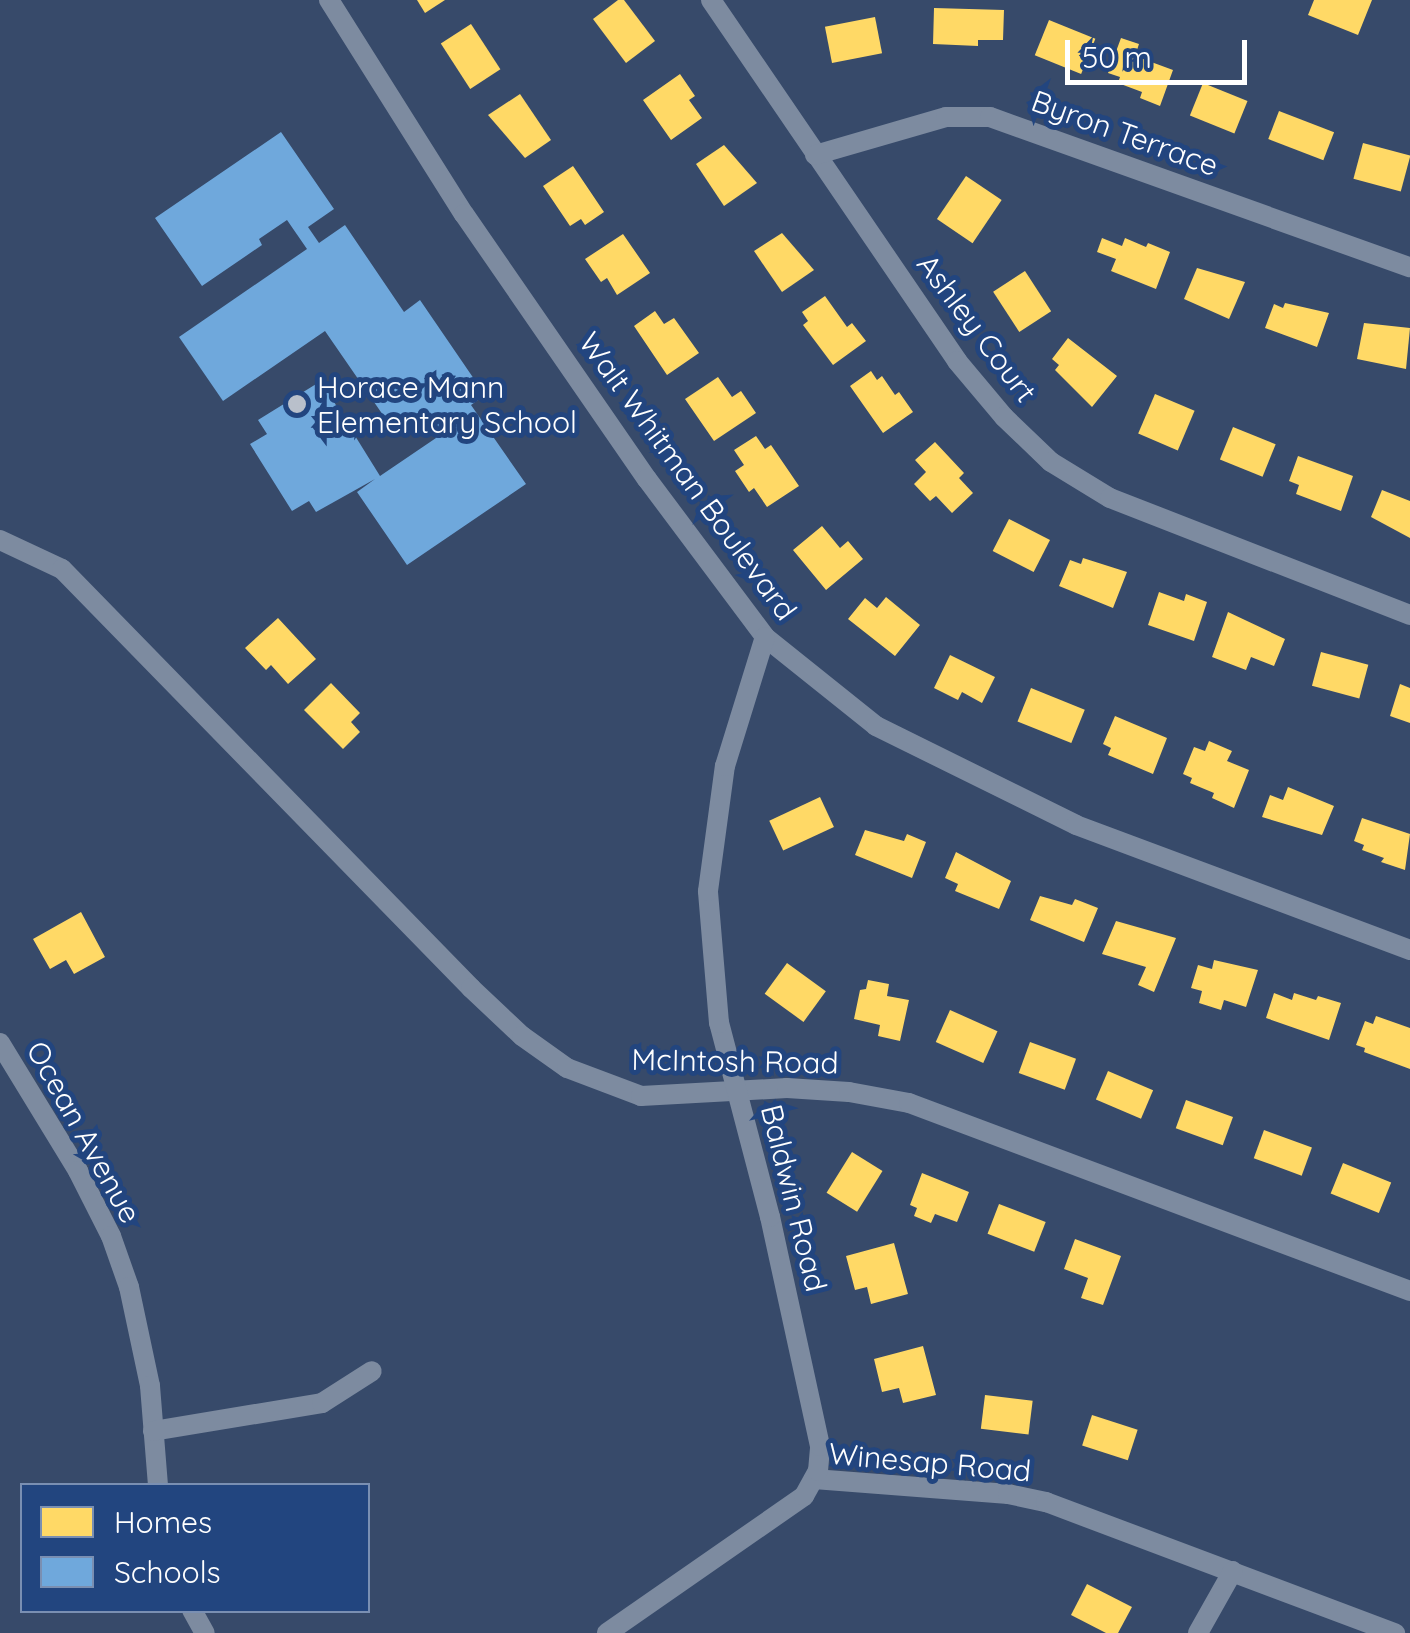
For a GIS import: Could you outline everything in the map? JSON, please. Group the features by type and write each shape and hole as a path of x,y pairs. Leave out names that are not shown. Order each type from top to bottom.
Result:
{"street":[{"name":"Walt Whitman Boulevard","path":"330,0 464,214 647,479 765,638 876,726 1076,825 1410,950"},
{"name":"Ashley Court","path":"711,0 956,360 1004,417 1051,462 1110,498 1410,615"},
{"name":"Byron Terrace","path":"815,155 946,117 990,117 1410,268"},
{"name":"McIntosh Road","path":"0,540 62,568 522,1036 567,1068 608,1088 641,1096 737,1091 849,1092 910,1104 1410,1291"},
{"name":"Baldwin Road","path":"765,638 726,766 708,891 720,1023 820,1446 814,1479"},
{"name":"Ocean Avenue","path":"0,1044 78,1170 111,1236 129,1287 150,1386 158,1483"},
{"path":"154,1431 322,1403 372,1371"},
{"name":"Winesap Road","path":"608,1633 761,1529 804,1496 814,1479 1027,1498 1396,1633"},
{"path":"1198,1633 1233,1571"}],"building: Homes":[{"path":"417,0 445,0 425,13"},
{"path":"618,0 624,0 655,41 626,63 593,19"},
{"path":"1314,0 1372,0 1358,35 1308,15"},
{"path":"934,8 1004,10 1003,40 978,40 978,46 933,44"},
{"path":"875,17 882,53 832,63 825,27"},
{"path":"1049,20 1095,39 1081,74 1035,55"},
{"path":"471,24 500,69 470,89 441,44"},
{"path":"1121,38 1139,44 1135,56 1173,70 1160,106 1140,98 1142,92 1118,83 1120,77 1108,73"},
{"path":"680,74 695,96 689,100 702,118 671,140 643,100"},
{"path":"1203,83 1248,101 1234,133 1190,115"},
{"path":"520,94 551,140 525,158 488,115"},
{"path":"1279,111 1334,132 1323,160 1268,139"},
{"path":"1363,143 1410,156 1401,191 1353,179"},
{"path":"724,145 757,183 724,206 696,164"},
{"path":"573,166 604,212 585,225 581,219 570,226 543,186"},
{"path":"966,176 1002,200 973,243 937,219"},
{"path":"782,233 814,270 782,292 754,251"},
{"path":"623,234 650,273 617,295 607,278 601,282 585,259"},
{"path":"1102,238 1122,246 1125,238 1170,252 1156,289 1111,271 1116,259 1097,252"},
{"path":"1197,268 1245,282 1229,319 1184,299"},
{"path":"1025,271 1051,311 1019,332 993,292"},
{"path":"825,296 847,327 852,323 866,341 833,365 803,325 808,321 802,312"},
{"path":"1285,303 1329,313 1317,347 1265,328 1274,304 1283,308"},
{"path":"655,311 664,324 674,318 699,353 667,375 634,326"},
{"path":"1364,323 1410,328 1406,369 1357,359"},
{"path":"1068,338 1117,376 1092,407 1055,370 1059,365 1052,359"},
{"path":"871,371 877,380 882,376 895,395 899,392 913,412 883,433 850,386"},
{"path":"718,377 732,397 741,391 756,413 714,441 685,399"},
{"path":"1155,394 1195,411 1178,450 1138,434"},
{"path":"1233,427 1276,444 1263,477 1220,459"},
{"path":"756,436 765,449 771,445 799,486 767,507 754,488 749,492 735,471 744,465 734,450"},
{"path":"935,442 964,473 959,478 973,493 952,513 936,496 930,501 914,484 926,472 915,460"},
{"path":"1298,456 1353,476 1341,511 1296,494 1299,485 1289,481"},
{"path":"1382,490 1410,501 1410,538 1371,517"},
{"path":"1009,519 1050,540 1034,572 993,551"},
{"path":"822,526 840,548 848,541 863,559 826,590 793,550"},
{"path":"1083,558 1127,572 1113,608 1059,586 1070,560 1081,564"},
{"path":"1159,592 1184,601 1186,594 1207,602 1194,641 1148,625"},
{"path":"886,597 920,625 895,656 848,619 865,598 877,608"},
{"path":"1228,612 1285,639 1274,666 1251,657 1246,670 1212,657"},
{"path":"278,618 316,659 288,684 271,665 266,670 245,648"},
{"path":"1321,652 1368,665 1359,698 1312,686"},
{"path":"950,655 995,677 982,703 962,692 958,700 934,688"},
{"path":"331,683 360,713 351,722 360,732 343,749 304,710"},
{"path":"1400,684 1410,688 1410,723 1390,716"},
{"path":"1031,688 1085,710 1071,743 1018,721"},
{"path":"1115,716 1167,738 1153,774 1108,755 1111,748 1103,744"},
{"path":"1209,741 1232,751 1227,761 1249,770 1234,808 1212,798 1214,793 1190,783 1192,778 1183,774 1194,747 1205,751"},
{"path":"1288,787 1334,806 1322,835 1262,817 1270,795 1283,800"},
{"path":"820,797 834,827 783,851 769,821"},
{"path":"1362,818 1410,834 1405,870 1381,862 1384,858 1362,850 1364,845 1354,841"},
{"path":"865,830 904,841 907,834 926,842 912,878 855,855"},
{"path":"956,852 1011,881 999,909 955,891 958,884 945,878"},
{"path":"1040,896 1072,905 1075,899 1098,908 1084,942 1030,920"},
{"path":"81,912 105,957 74,974 66,960 50,969 33,939"},
{"path":"1116,921 1176,938 1154,992 1138,985 1146,967 1102,954"},
{"path":"1214,960 1258,970 1246,1007 1224,1000 1221,1010 1199,1003 1202,991 1191,988 1198,965 1212,969"},
{"path":"787,963 826,991 803,1022 765,994"},
{"path":"868,980 889,984 887,996 909,1000 900,1041 878,1036 880,1025 854,1019 860,990 866,989"},
{"path":"1274,993 1292,1000 1294,993 1341,1003 1329,1040 1266,1018"},
{"path":"950,1010 998,1031 983,1063 936,1042"},
{"path":"1376,1016 1410,1028 1410,1069 1364,1052 1365,1048 1356,1045 1365,1021 1373,1024"},
{"path":"1030,1042 1076,1059 1065,1090 1019,1073"},
{"path":"1108,1071 1153,1090 1141,1119 1096,1100"},
{"path":"1186,1100 1233,1117 1223,1145 1176,1128"},
{"path":"1264,1130 1312,1147 1302,1176 1254,1158"},
{"path":"852,1152 883,1171 857,1212 827,1193"},
{"path":"1343,1163 1391,1182 1379,1213 1331,1194"},
{"path":"922,1173 969,1192 957,1222 935,1214 931,1223 914,1216 917,1208 910,1205"},
{"path":"999,1204 1046,1222 1034,1252 988,1234"},
{"path":"1075,1239 1121,1256 1103,1305 1081,1298 1088,1278 1064,1269"},
{"path":"894,1243 908,1294 871,1304 867,1287 855,1290 846,1256"},
{"path":"923,1346 936,1395 903,1403 899,1388 882,1392 874,1359"},
{"path":"985,1395 1033,1401 1028,1435 981,1429"},
{"path":"1092,1415 1138,1430 1128,1460 1082,1445"},
{"path":"1087,1584 1132,1607 1118,1633 1106,1633 1071,1615"}],"building: Schools":[{"path":"281,132 334,209 308,227 319,243 345,225 404,312 420,300 485,395 471,405 526,484 407,565 357,492 375,479 316,512 309,501 292,511 250,444 267,434 258,420 321,381 380,476 436,438 419,413 394,431 325,331 223,401 179,337 307,249 287,220 259,239 262,245 202,286 155,218"}],"place":[{"name":"Horace Mann Elementary School","path":"297,404"}]}
